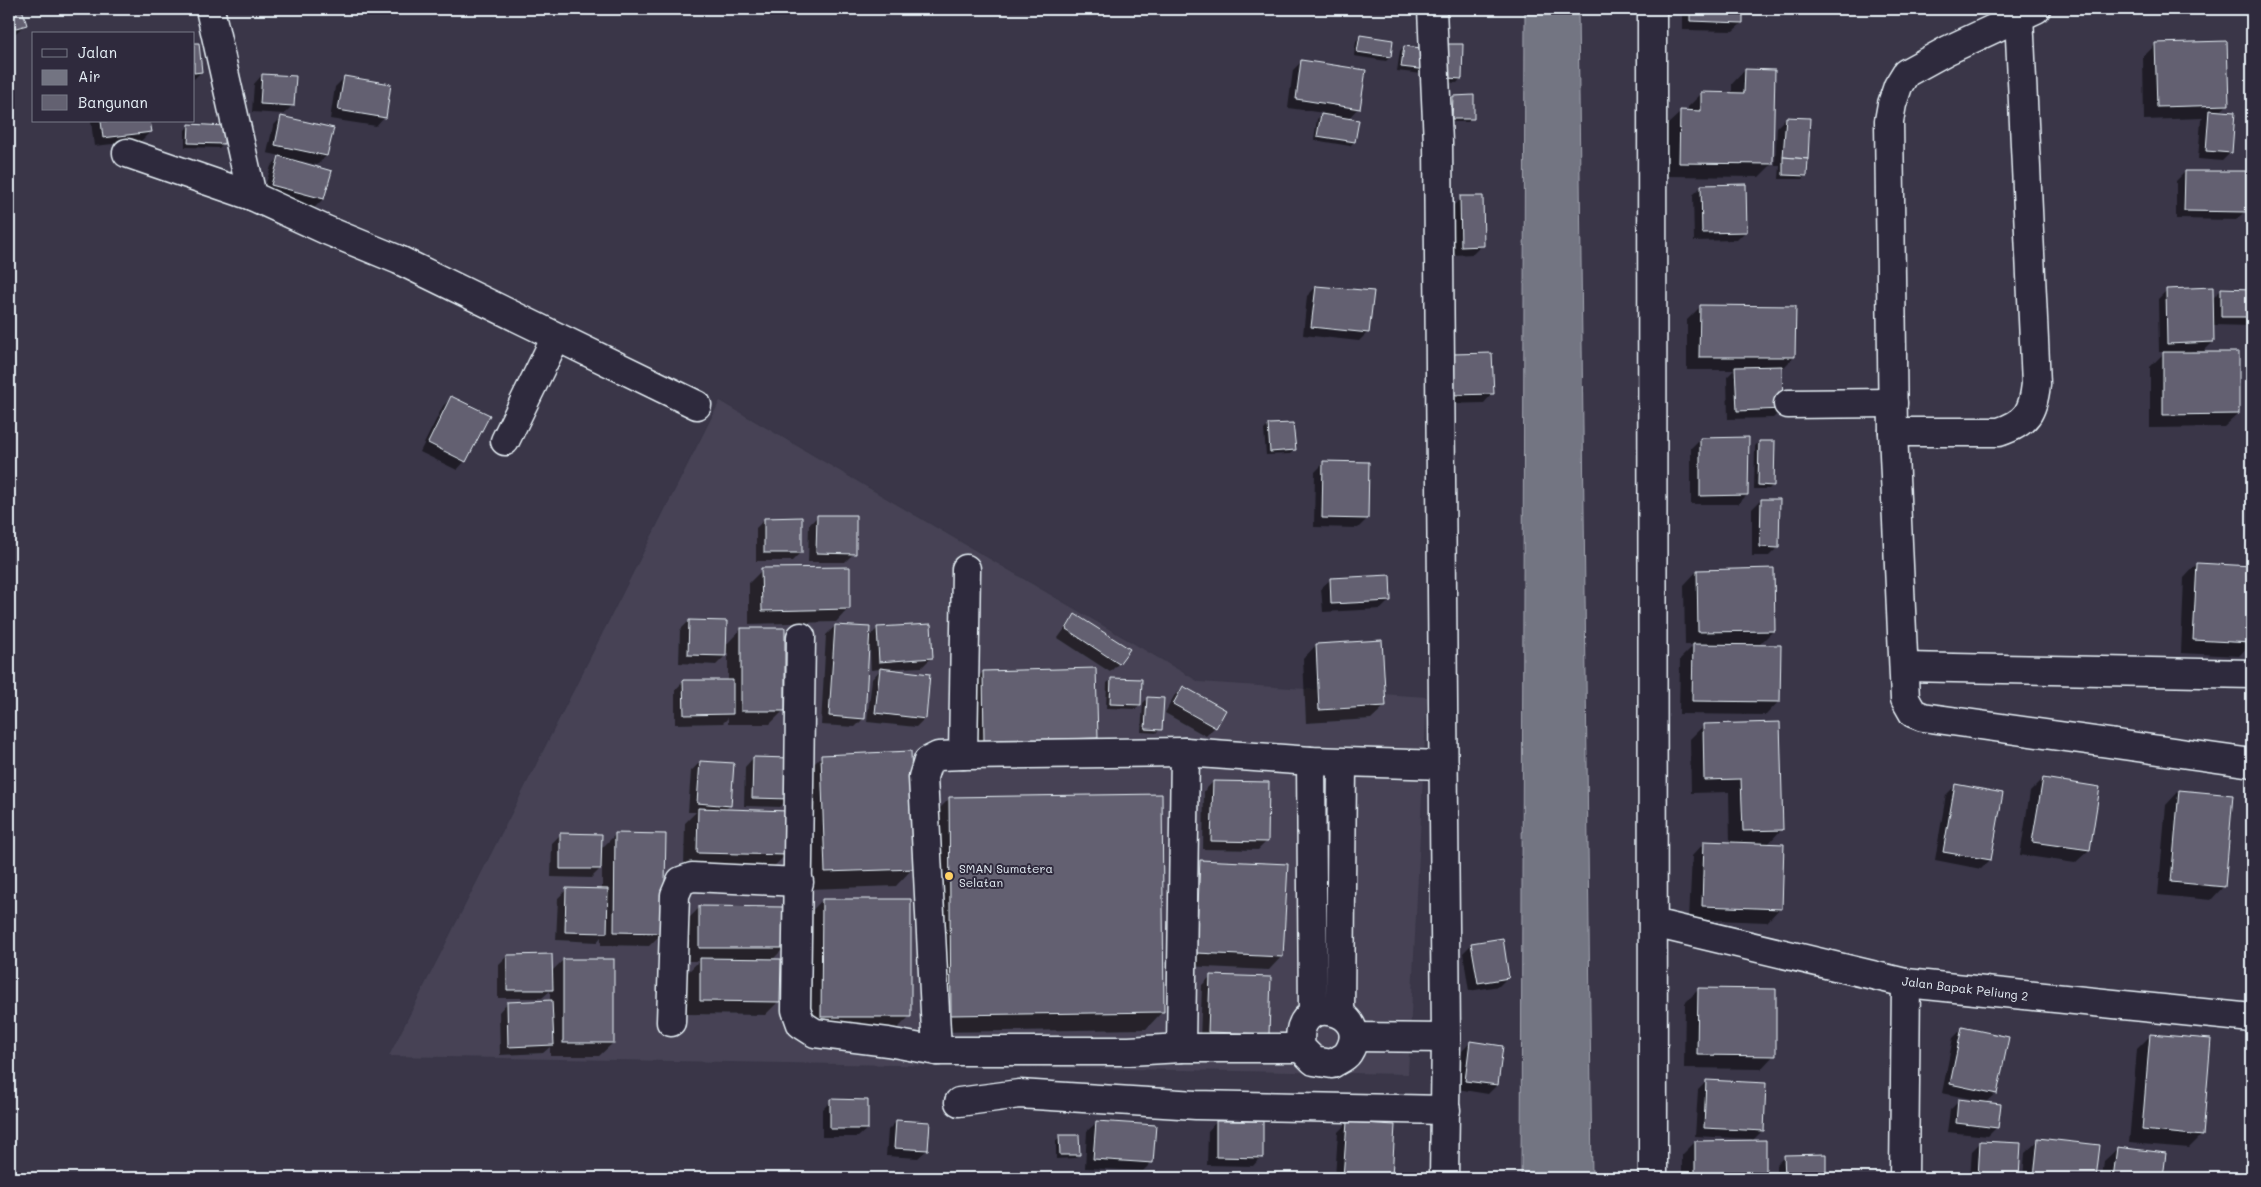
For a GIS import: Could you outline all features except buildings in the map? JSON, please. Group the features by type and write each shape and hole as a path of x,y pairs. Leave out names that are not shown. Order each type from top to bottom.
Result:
{"street":[{"path":"210,9 252,196"},
{"path":"1432,9 1438,143 1446,1038 1444,1178"},
{"path":"1652,9 1653,1178"},
{"path":"1893,432 2000,432 2013,427 2026,418 2034,403 2036,374 2027,12 1906,73 1898,86 1892,104 1889,121 1893,432 1905,699 1913,713 1923,717 2252,764"},
{"path":"128,152 252,196 326,230 399,260 696,405"},
{"path":"505,441 556,337"},
{"path":"1788,404 1893,403"},
{"path":"963,755 966,569"},
{"path":"802,636 796,1010 801,1024 807,1029 824,1035 888,1042 937,1051 1129,1051 1181,1048 1301,1048"},
{"path":"1905,667 2252,674"},
{"path":"937,1051 923,777 926,764 933,758 963,755 1185,752 1342,763 1444,765"},
{"path":"1181,1048 1185,752"},
{"path":"1311,761 1313,1013"},
{"path":"1340,1013 1342,763"},
{"path":"671,1022 675,895 681,881 692,877 799,882"},
{"name":"Jalan Bapak Peliung 2","path":"1653,922 1906,983 2252,1018"},
{"path":"1904,1178 1906,983"},
{"path":"1327,1010 1340,1013 1350,1024 1354,1037 1347,1054 1332,1064 1314,1061 1301,1048 1299,1035 1303,1022 1313,1013 1327,1010"},
{"path":"1354,1037 1446,1038"},
{"path":"959,1102 1019,1094 1196,1105 1446,1110"}],"shaded area":[{"name":"SMAN Sumatera Selatan","path":"720,401 1199,682 1427,697 1408,1074 389,1056"}],"water":[{"path":"1525,9 1578,9 1592,1178 1521,1178"}],"place":[{"name":"SMAN Sumatera Selatan","path":"949,876"}]}
